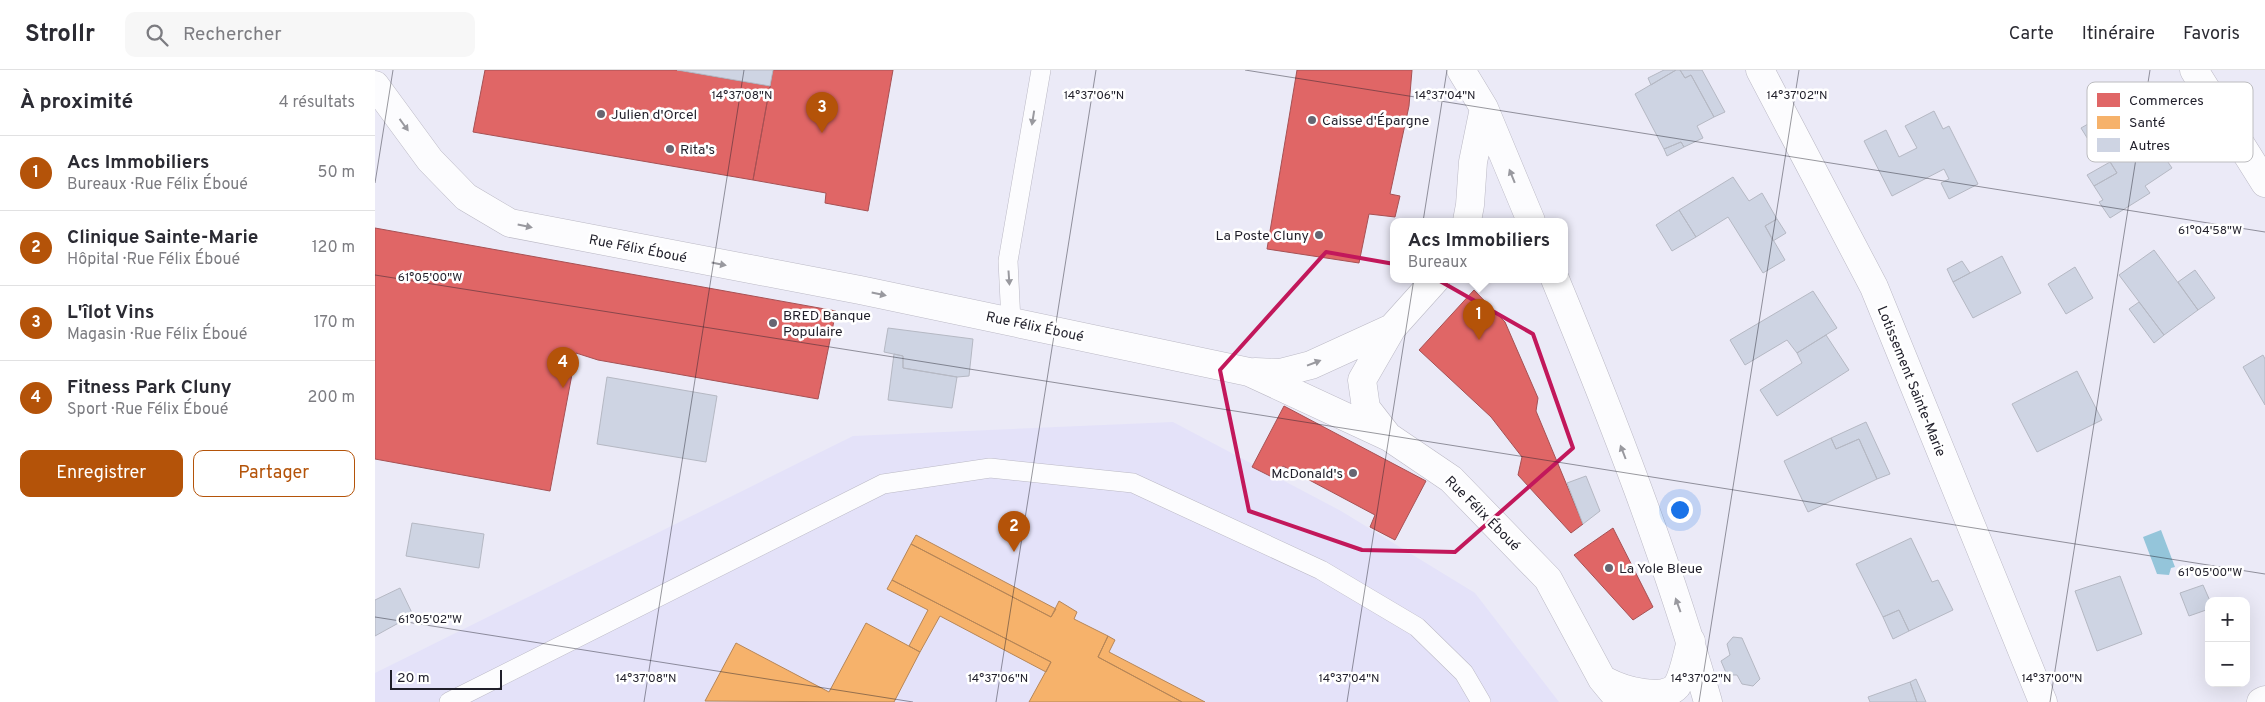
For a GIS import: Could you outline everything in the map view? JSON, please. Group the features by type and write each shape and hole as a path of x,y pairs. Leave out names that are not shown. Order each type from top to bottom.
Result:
{"street":[{"path":"1461,70 1484,108 1530,218"},
{"name":"Lotissement Sainte-Marie","path":"1761,70 1874,288 2043,702"},
{"path":"2194,70 2202,82"},
{"name":"Rue Félix Éboué","path":"375,85 435,166 465,197 510,223 860,290 1249,372 1389,437 1451,479 1548,579 1602,679 1621,702"},
{"path":"1468,218 1473,162 1484,108"},
{"path":"2252,162 2265,183"},
{"path":"1389,437 1366,408 1362,380 1392,328 1432,283"},
{"path":"1557,283 1632,475 1691,641 1709,702"},
{"path":"1249,372 1280,373 1311,365 1392,328"},
{"path":"1602,679 1633,695 1668,695 1677,686 1691,641"},
{"path":"2261,702 2265,700"}],"lane":[{"path":"1011,322 1008,261 1041,70"},
{"path":"449,702 883,484 990,468 1133,483 1321,570 1417,627 1464,673 1481,702"}],"highlighted area":[{"path":"1326,252 1417,268 1533,334 1573,448 1455,552 1362,550 1249,511 1220,370"}],"shaded area":[{"path":"1173,422 1341,511 1475,593 1559,702 375,702 375,673 853,436"},
{"path":"2161,530 2175,567 2171,568 2169,575 2157,574 2143,537"}],"building: Commerces":[{"path":"485,70 677,70 770,86 753,180 473,132"},
{"path":"773,70 893,70 868,211 825,203 826,193 753,180"},
{"path":"1297,70 1412,70 1409,106 1390,194 1400,196 1395,217 1369,214 1359,263 1267,249"},
{"path":"375,228 836,311 818,399 598,360 576,353 550,491 375,459"},
{"path":"1474,290 1505,322 1538,398 1536,411 1583,524 1571,533 1518,475 1522,457 1491,417 1419,350"},
{"name":"McDonald's","path":"1284,406 1426,481 1395,540 1370,527 1375,515 1283,466 1276,479 1252,467"},
{"path":"1613,528 1653,607 1633,620 1574,555"}],"building: Santé":[{"path":"916,535 1056,609 1051,617 911,544"},
{"path":"911,544 1051,617 1059,601 1077,612 1074,619 1108,636 1098,657 1182,702 1029,702 1051,662 892,580"},
{"path":"892,580 1051,662 1046,672 940,616 920,652 909,646 928,610 887,589"},
{"path":"866,623 920,652 894,702 705,701 736,643 829,692"},
{"path":"1108,636 1115,640 1109,652 1205,702 1182,702 1098,657"}],"building: Autres":[{"path":"677,70 773,70 770,86"},
{"path":"1664,70 1676,70 1651,85 1648,78"},
{"path":"1676,70 1680,70 1685,78 1691,75 1714,117 1697,126 1703,138 1684,147 1681,142 1664,149 1635,94"},
{"path":"1680,70 1702,70 1725,112 1714,117 1691,75 1685,78"},
{"path":"1934,111 1943,129 1949,126 1978,184 1949,199 1941,183 1949,179 1944,169 1892,196 1864,141 1886,130 1899,157 1917,148 1905,126"},
{"path":"2087,125 2087,138 2081,128"},
{"path":"1681,142 1684,147 1667,156 1664,149"},
{"path":"2110,162 2168,162 2172,168 2145,186 2150,193 2110,218 2099,202 2103,200 2094,186 2117,173"},
{"path":"2110,162 2117,173 2094,186 2087,175"},
{"path":"1733,177 1749,201 1762,193 1777,219 1765,226 1785,260 1763,273 1728,217 1696,237 1679,210"},
{"path":"1679,210 1696,237 1672,251 1656,225"},
{"path":"1777,219 1786,233 1773,241 1765,226"},
{"path":"2154,250 2198,310 2164,335 2119,275"},
{"path":"2002,256 2021,293 1973,318 1953,282"},
{"path":"1962,261 1970,273 1953,282 1947,269"},
{"path":"2075,267 2093,298 2066,314 2048,284"},
{"path":"2195,270 2215,298 2198,310 2178,282"},
{"path":"1813,291 1837,328 1797,353 1787,340 1745,365 1730,340"},
{"path":"2139,302 2164,335 2154,343 2129,309"},
{"path":"888,328 973,339 969,376 957,377 903,368 903,356 884,352"},
{"path":"1826,335 1849,370 1777,416 1760,390 1802,363 1797,353"},
{"path":"894,354 903,356 903,368 957,377 952,408 888,400"},
{"path":"2263,355 2265,359 2265,405 2243,367"},
{"path":"2077,371 2102,420 2037,452 2012,404"},
{"path":"607,377 717,396 706,462 597,444"},
{"path":"1866,422 1890,474 1877,479 1859,439 1836,449 1831,438"},
{"path":"1831,438 1836,449 1859,439 1877,479 1808,512 1784,461"},
{"path":"1586,476 1600,511 1583,524 1567,483"},
{"path":"412,523 484,534 479,568 406,556"},
{"path":"1911,538 1932,582 1938,580 1953,610 1909,631 1899,610 1883,617 1856,564"},
{"path":"2120,576 2142,634 2097,651 2075,591"},
{"path":"2203,585 2208,597 2205,597 2205,610 2189,616 2180,593"},
{"path":"400,588 413,615 375,636 375,600"},
{"path":"1899,610 1909,631 1893,639 1883,617"},
{"path":"1733,637 1742,638 1760,679 1753,686 1742,684 1737,675 1727,675 1721,661 1730,655 1727,644"},
{"path":"1916,679 1926,702 1917,702 1910,682"},
{"path":"1910,682 1917,702 1870,702 1868,697"}],"place":[{"name":"Julien d'Orcel","path":"601,114"},
{"name":"Caisse d'Épargne","path":"1312,120"},
{"name":"L'îlot Vins","path":"822,133"},
{"name":"Rita's","path":"670,149"},
{"name":"La Poste Cluny","path":"1319,235"},
{"name":"BRED Banque Populaire","path":"773,323"},
{"name":"Acs Immobiliers","path":"1479,340"},
{"name":"Fitness Park Cluny","path":"563,388"},
{"name":"McDonald's","path":"1353,473"},
{"name":"Clinique Sainte-Marie","path":"1014,552"},
{"name":"La Yole Bleue","path":"1609,568"}]}
